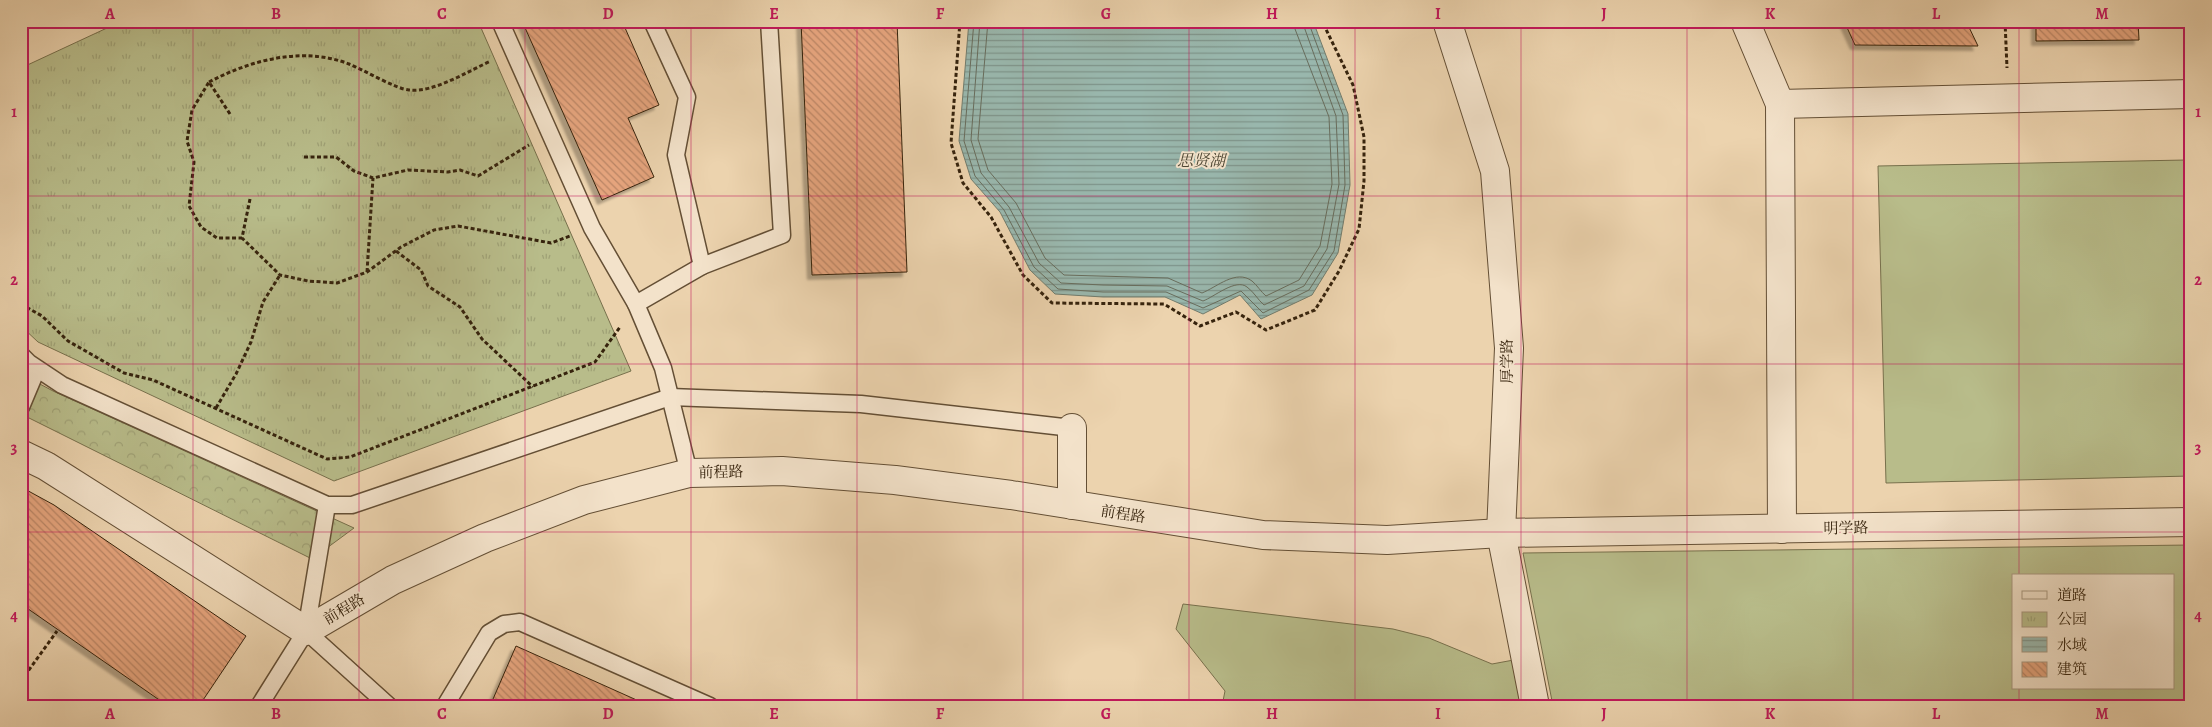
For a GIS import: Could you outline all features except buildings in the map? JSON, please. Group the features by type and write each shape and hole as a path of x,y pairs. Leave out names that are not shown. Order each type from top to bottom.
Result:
{"street":[{"name":"厚学路","path":"1447,21 1495,171 1509,348 1501,533 1535,706"},
{"path":"1745,21 1780,104 1782,529"},
{"path":"1780,104 2191,94"},
{"path":"1072,428 1072,505"},
{"name":"前程路","path":"21,454 46,466 306,631 394,580 485,538 584,500 689,472 782,471 895,480 1011,495 1263,535 1387,540 1501,533"},
{"name":"明学路","path":"1501,533 2191,522"}],"lane":[{"path":"500,21 592,228 636,304 663,368 689,472"},
{"path":"652,21 687,97 676,155 702,266"},
{"path":"636,304 702,266 782,235 769,21"},
{"path":"21,355 37,369 62,385 327,505 340,507 352,505 670,397 861,404 1072,428"},
{"path":"21,406 37,369"},
{"path":"259,706 306,631 327,505"},
{"path":"445,706 488,633 504,624 520,622 710,706"},
{"path":"306,631 389,706"}],"path":[{"path":"960,21 951,143 963,183 992,217 1023,275 1052,303 1164,304 1200,326 1236,312 1266,330 1315,310 1339,271 1359,229 1364,181 1364,137 1352,85 1322,21"},
{"path":"2005,21 2008,97"},
{"path":"514,51 430,89 408,90 347,64 318,56 287,57 234,69 209,82 192,110 187,141 194,162 189,206 201,227 217,238 242,238 280,275 308,281 338,283 367,272 396,251 434,230 458,226 551,243 592,228"},
{"path":"209,82 230,114"},
{"path":"304,157 336,157 354,171 373,178 408,170 448,172 460,170 478,176 550,132"},
{"path":"367,272 373,178"},
{"path":"242,238 250,199"},
{"path":"396,251 421,270 428,286 460,307 482,339 533,387"},
{"path":"216,408 236,374 251,342 263,302 280,275"},
{"path":"21,304 42,316 68,341 124,372 153,380 327,459 350,457 595,362 636,304"},
{"path":"21,681 57,631"}],"green space":[{"path":"122,21 478,21 631,371 334,481 38,342 21,326 21,68"},
{"path":"2186,160 2191,319 2191,476 1886,483 1878,166"},
{"path":"21,374 53,391 354,528 312,559 21,414"},
{"path":"2191,545 2191,706 1553,706 1523,553"},
{"path":"1183,604 1393,629 1429,638 1492,664 1519,659 1528,706 1222,706 1225,691 1176,629"}],"water":[{"name":"思贤湖","path":"969,21 1313,21 1348,114 1350,185 1338,253 1312,295 1261,319 1240,295 1203,314 1165,297 1103,297 1055,294 1030,270 1000,212 971,179 959,141"}]}
